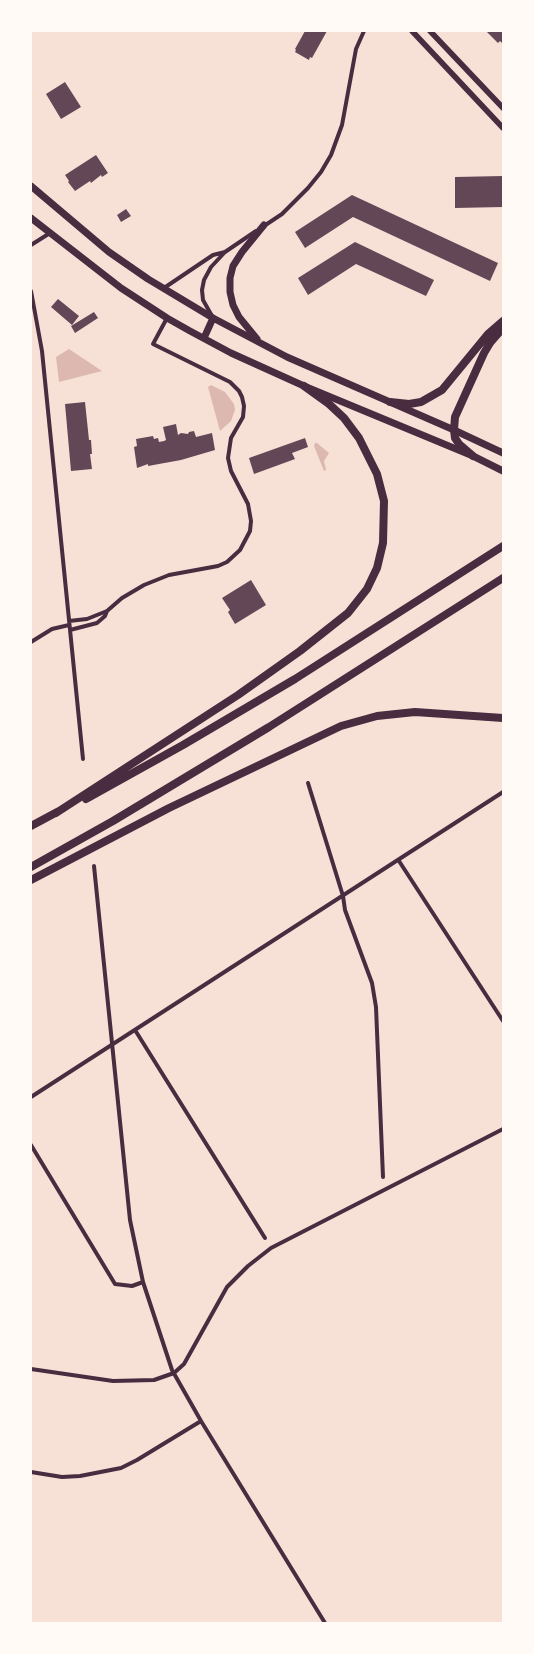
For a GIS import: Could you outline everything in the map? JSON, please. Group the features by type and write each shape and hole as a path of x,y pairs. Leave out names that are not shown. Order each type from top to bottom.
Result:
{"highway":[{"path":"31,186 109,252 136,271 213,318 287,357 503,453"},
{"path":"31,218 92,267 167,318 204,338 268,370 473,456 503,471"},
{"path":"259,342 239,317 230,292 230,278 233,266 264,225"},
{"path":"204,338 213,318"},
{"path":"390,402 409,404 421,402 442,390 488,334 503,321"},
{"path":"473,456 459,444 454,430 456,417 484,353 503,328"},
{"path":"56,813 238,695 300,651 348,613 367,589 377,568 383,543 384,501 377,474 360,438 344,418 329,404 304,386"},
{"path":"31,826 93,795 183,745 295,679 503,546"},
{"path":"31,867 270,727 503,578"},
{"path":"31,880 169,808 341,726 378,716 416,712 503,718"}],"main road":[{"path":"412,31 503,128"},
{"path":"430,31 503,108"}],"street":[{"path":"213,318 203,300 202,290 204,280 211,267 224,252 282,214 308,188 321,172 331,155 342,125 356,49 364,31"},
{"path":"31,245 50,232"},
{"path":"164,288 214,255 224,252"},
{"path":"31,291 42,351 83,759"},
{"path":"70,630 85,628 97,623 126,595 144,585 169,575 218,566 227,562 240,550 250,531 251,521 248,504 230,468 228,458 231,438 243,417 244,406 242,397 239,390 230,382 153,344 167,318"},
{"path":"31,642 52,629 108,611"},
{"path":"308,783 343,896 345,910 372,983 376,1007 383,1177"},
{"path":"31,1097 503,792"},
{"path":"399,860 503,1021"},
{"path":"94,866 130,1220 143,1282 174,1373 201,1421 325,1623"},
{"path":"135,1030 264,1238"},
{"path":"31,1369 113,1381 154,1380 174,1373 179,1370 187,1359 227,1287 248,1266 271,1248 503,1129"},
{"path":"31,1145 115,1284 132,1286 143,1282"},
{"path":"31,1472 62,1477 96,1474 121,1468 201,1421"}],"shaded area":[{"path":"69,349 102,371 59,382 56,357"},
{"path":"211,385 225,392 234,404 235,410 231,421 220,431 208,387"},
{"path":"315,443 329,453 324,461 326,470 324,471 314,446"}],"building":[{"path":"305,31 327,31 309,60 295,52"},
{"path":"486,31 503,31 503,44 500,41 498,43"},
{"path":"65,82 81,107 61,119 46,94"},
{"path":"96,155 108,173 102,177 101,175 91,183 90,181 75,191 65,175"},
{"path":"503,176 503,207 455,208 455,177"},
{"path":"352,195 498,263 490,281 353,217 305,248 295,232"},
{"path":"126,209 131,216 121,222 117,215"},
{"path":"355,242 434,280 426,296 356,264 308,295 298,278"},
{"path":"58,299 79,316 72,325 51,307"},
{"path":"94,312 98,318 75,333 71,326"},
{"path":"85,402 89,440 91,440 92,469 71,471 65,404"},
{"path":"176,424 178,435 194,431 196,437 212,433 215,450 181,460 148,466 148,464 137,468 134,447 137,446 136,439 153,436 154,439 158,438 159,442 164,441 166,440 163,427"},
{"path":"305,438 308,447 292,453 295,459 254,474 249,458"},
{"path":"251,580 266,605 235,624 228,612 230,610 222,598"}]}
